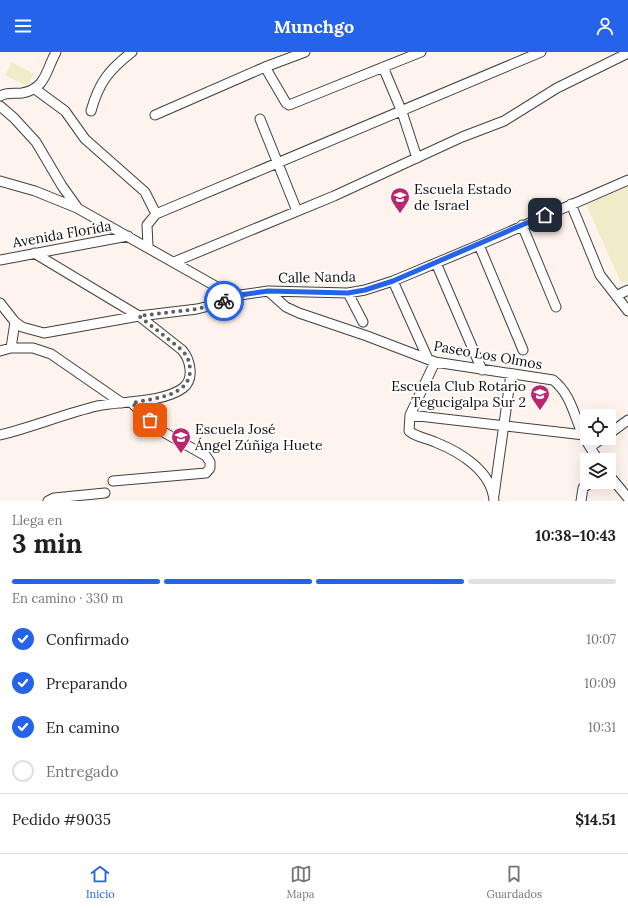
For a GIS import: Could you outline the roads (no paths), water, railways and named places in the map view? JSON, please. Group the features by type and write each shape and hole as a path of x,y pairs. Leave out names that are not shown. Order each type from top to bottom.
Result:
{"street":[{"path":"0,96 5,94 22,93 35,89 42,83 56,52"},
{"path":"91,111 96,93 103,78 132,52"},
{"path":"155,115 265,67 305,52"},
{"path":"265,67 289,105 421,52"},
{"path":"148,246 148,225 150,219 156,214 278,162 402,112 541,52"},
{"path":"174,262 297,211 462,137 504,121 556,88 628,53"},
{"path":"383,67 402,112 418,158"},
{"path":"35,89 65,111 85,139 144,192 156,214"},
{"path":"0,106 14,118 36,142 65,191 77,208"},
{"path":"260,119 297,211"},
{"name":"Calle Nanda","path":"15,322 22,327 44,333 139,316 197,309 221,303 233,296 268,291 348,293 365,290 393,281 628,180"},
{"path":"0,181 35,191 77,208 148,246 233,296"},
{"path":"571,204 600,274 628,311"},
{"path":"522,225 556,307"},
{"name":"Avenida Florida","path":"0,260 128,236"},
{"path":"479,245 523,350"},
{"path":"0,435 98,406 132,403 173,393 185,387 189,379 190,364 188,356 139,316 34,253"},
{"path":"436,263 482,370"},
{"path":"393,281 432,360 410,415 409,431 413,434 436,442 466,458 484,475 491,486 494,500"},
{"path":"616,296 628,290"},
{"name":"Paseo Los Olmos","path":"268,291 286,307 299,313 432,360 482,370 554,380 560,385 569,398 580,426"},
{"path":"348,293 362,322"},
{"path":"0,303 15,322 11,348"},
{"path":"0,351 11,348 33,348 51,354 122,403"},
{"path":"494,500 511,374"},
{"path":"113,481 206,473 210,468 210,462 206,456 158,429 132,403"},
{"path":"410,415 580,436"},
{"path":"616,429 628,420"},
{"name":"Paseo Los Olmos","path":"590,447 594,453"},
{"path":"616,483 628,498"},
{"path":"580,501 583,489"},
{"path":"48,501 54,498 105,494"}],"place":[{"name":"Escuela Estado de Israel","path":"400,214"},
{"name":"Escuela Club Rotario Tegucigalpa Sur 2","path":"540,411"},
{"name":"Escuela José Ángel Zúñiga Huete","path":"181,454"}]}
